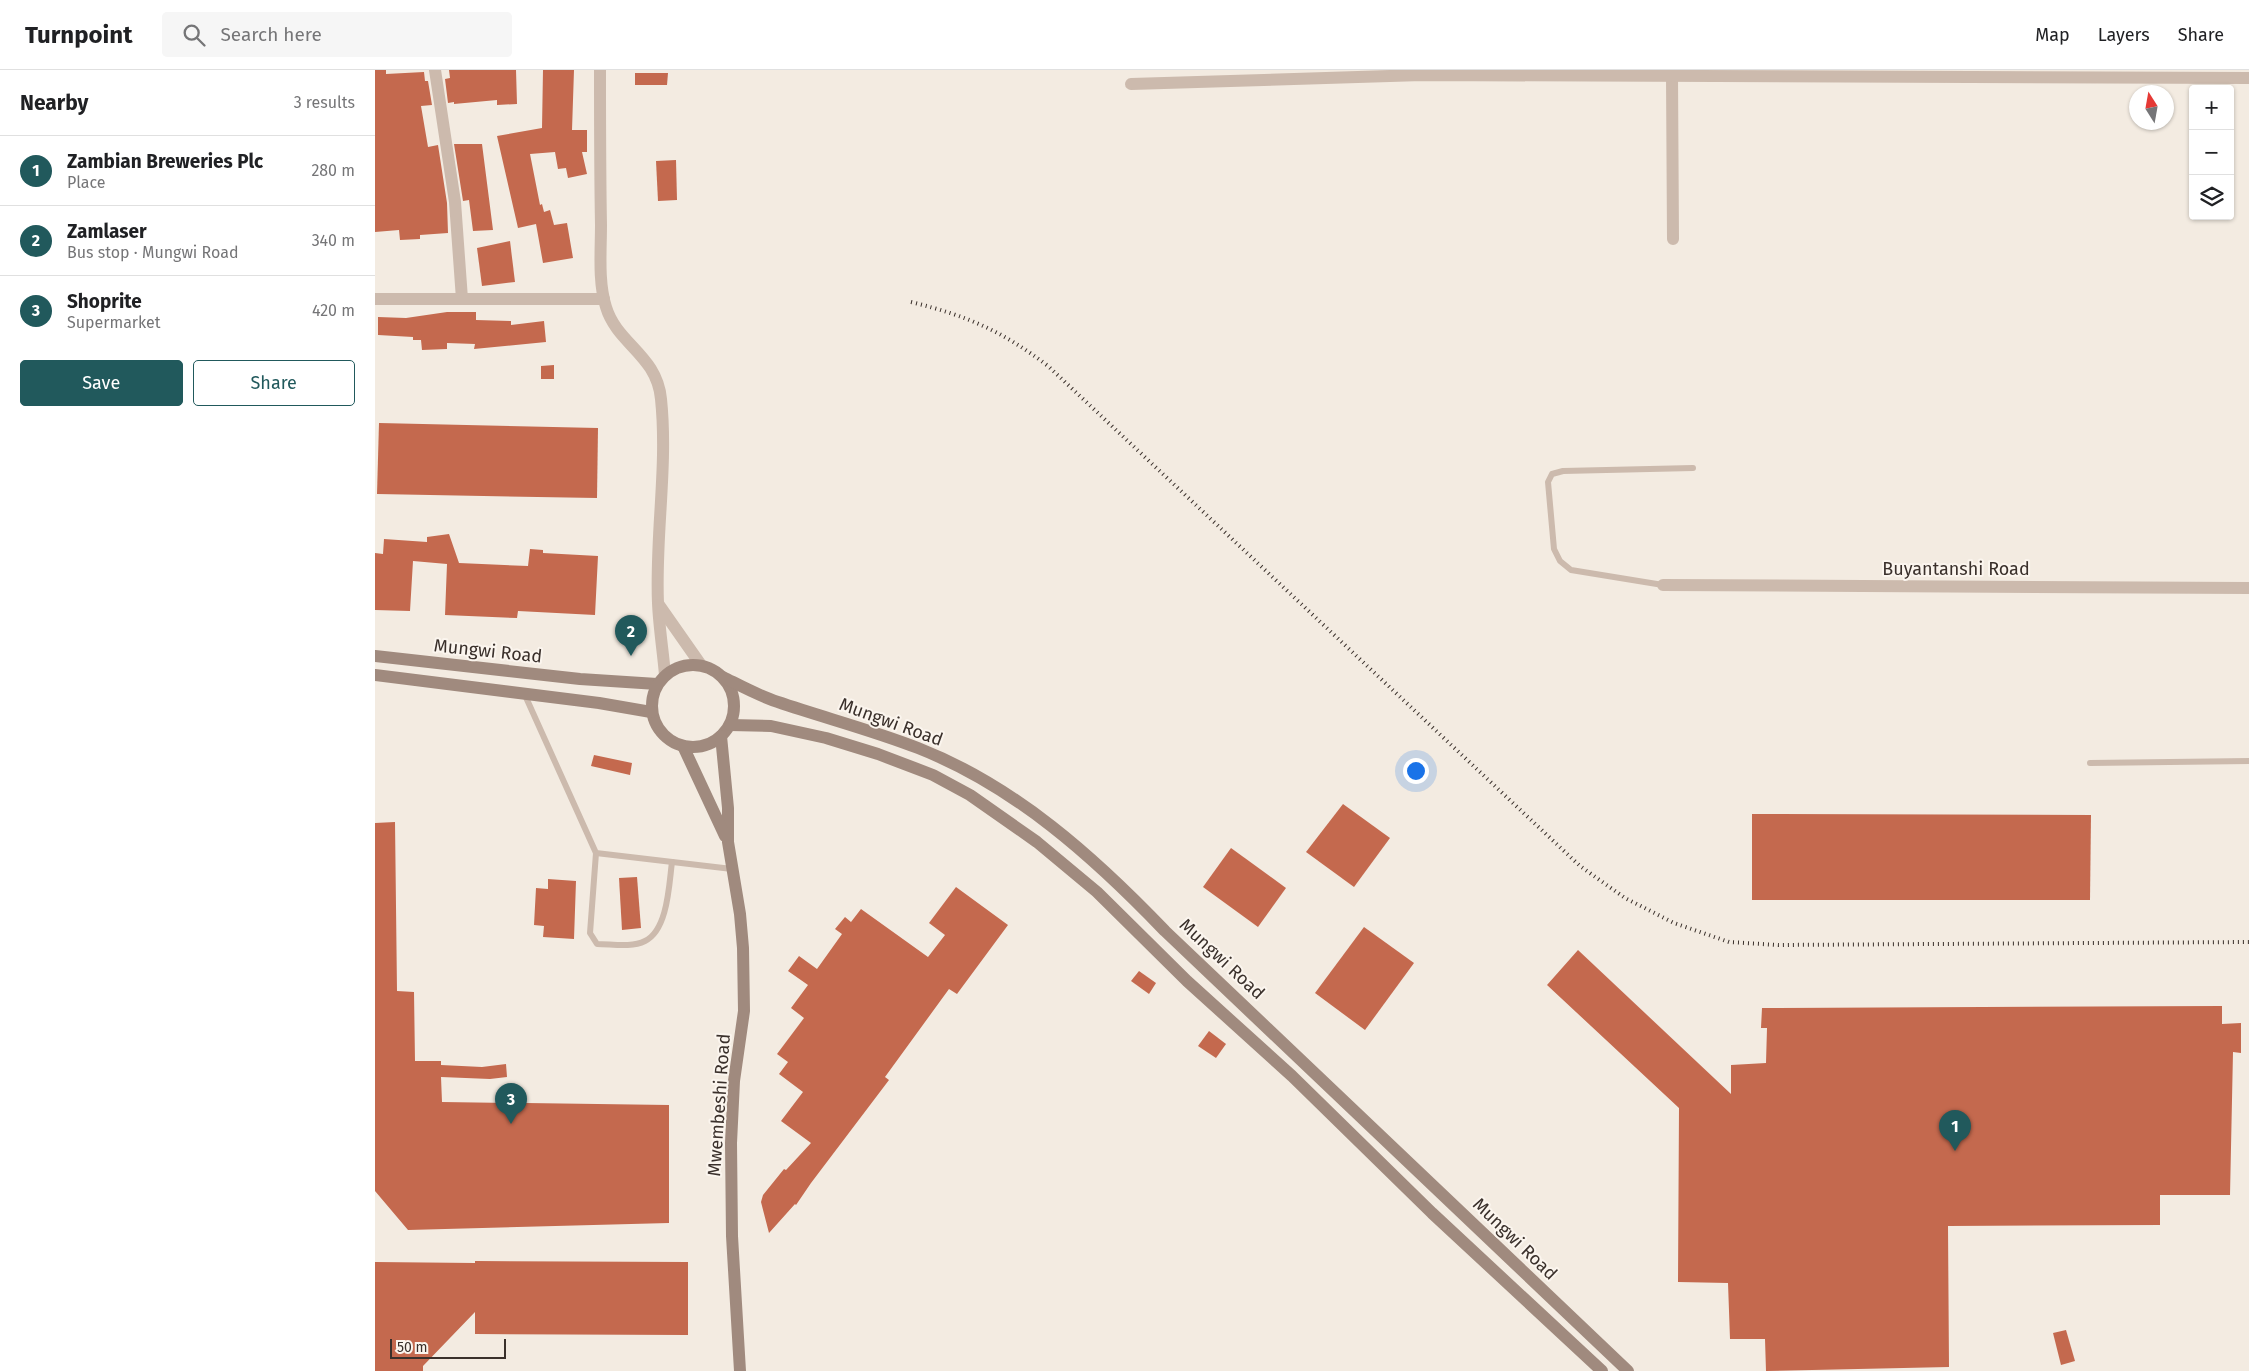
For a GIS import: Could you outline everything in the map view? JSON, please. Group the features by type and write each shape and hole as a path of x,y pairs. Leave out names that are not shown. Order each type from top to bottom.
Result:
{"main road":[{"name":"Mungwi Road","path":"375,656 580,679 661,680"},
{"path":"688,664 701,665 709,667 723,677 733,695 733,716 721,736 703,746 683,746 672,742 662,734 655,724 651,712 653,693 661,680 675,668 688,664"},
{"name":"Mungwi Road","path":"375,675 599,702 651,712"},
{"name":"Mungwi Road","path":"723,677 779,703 875,732 920,748 1002,790 1078,848 1123,887 1165,931 1628,1371"},
{"name":"Mungwi Road","path":"729,725 771,726 825,738 878,754 933,775 970,795 1070,868 1187,981 1292,1076 1432,1213 1602,1371"},
{"path":"721,736 728,808 728,842"},
{"path":"683,746 728,842"},
{"name":"Mwembeshi Road","path":"728,842 740,914 743,948 743,1011 734,1081 731,1143 732,1236 740,1371"},
{"path":"1292,1076 1306,1063"}],"street":[{"path":"435,70 455,202 462,299"},
{"path":"600,70 601,263 604,299 607,310 616,326 650,366 656,376 661,398 658,603 661,680"},
{"path":"1131,84 1422,73 2249,78"},
{"path":"1672,76 1673,240"},
{"path":"375,299 604,299"},
{"name":"Buyantanshi Road","path":"1663,585 2249,588"},
{"path":"658,603 701,665"}],"lane":[{"path":"1663,585 1571,570 1566,566 1554,549 1548,482 1552,474 1563,471 1693,468"},
{"path":"523,692 596,854 590,933 597,944 627,945 645,941 651,936 663,918 672,862"},
{"path":"2089,763 2249,761"},
{"path":"596,854 733,869"}],"building":[{"path":"375,70 386,70 386,74 424,72 425,81 428,81 432,105 421,106 428,147 438,145 447,203 448,233 420,235 420,239 400,240 399,230 375,232"},
{"path":"449,70 516,70 517,104 497,105 497,100 448,103 445,79 450,78"},
{"path":"543,70 574,70 572,130 587,130 587,152 582,152 587,174 568,178 566,168 558,169 555,152 530,154 540,205 542,204 544,212 550,210 554,225 567,223 573,258 543,263 536,224 518,228 497,136 542,128"},
{"path":"635,73 668,73 667,85 635,85"},
{"path":"454,144 482,144 493,230 473,231 469,200 463,201"},
{"path":"676,160 677,200 658,201 656,161"},
{"path":"510,241 515,282 482,286 477,248"},
{"path":"447,312 476,312 476,320 511,321 511,325 544,321 546,342 474,349 475,344 447,343 447,349 422,350 421,340 413,340 413,337 378,335 378,317 406,318"},
{"path":"554,365 554,379 541,379 541,366"},
{"path":"379,423 598,428 597,498 377,494"},
{"path":"449,534 459,563 528,566 530,549 543,550 543,553 598,556 595,615 518,611 517,618 445,615 447,564 413,561 410,611 375,610 375,553 383,554 384,539 427,542 427,537"},
{"path":"594,755 632,763 630,775 591,766"},
{"path":"1343,804 1390,838 1354,887 1306,852"},
{"path":"1752,814 2091,815 2090,900 1752,900"},
{"path":"395,822 397,991 414,992 415,1061 441,1061 441,1065 482,1067 506,1064 507,1077 490,1079 441,1077 442,1102 669,1105 669,1223 408,1230 375,1191 375,823"},
{"path":"1231,848 1286,888 1258,927 1203,887"},
{"path":"637,877 641,928 622,930 619,878"},
{"path":"548,879 576,881 574,939 543,937 544,926 534,925 536,888 548,889"},
{"path":"956,887 1008,925 957,994 949,989 885,1077 889,1080 796,1205 769,1233 761,1202 763,1195 784,1169 786,1170 811,1143 781,1121 803,1092 779,1074 788,1062 777,1054 804,1018 791,1008 808,985 788,971 799,956 817,969 842,934 835,929 845,917 851,922 861,909 928,957 945,935 929,923"},
{"path":"1364,927 1414,963 1365,1030 1315,993"},
{"path":"1578,950 1731,1094 1731,1065 1766,1063 1767,1028 1761,1028 1762,1008 2222,1006 2222,1024 2241,1023 2241,1053 2233,1052 2230,1195 2160,1195 2160,1225 1948,1226 1949,1367 1766,1371 1765,1339 1730,1339 1728,1283 1678,1282 1679,1108 1547,985"},
{"path":"1139,971 1156,983 1149,994 1131,981"},
{"path":"1209,1031 1226,1044 1216,1058 1198,1046"},
{"path":"475,1261 688,1262 688,1335 475,1334 475,1312 423,1366 423,1371 375,1371 375,1262 475,1263"},
{"path":"2066,1330 2075,1361 2061,1365 2053,1333"}],"railway":[{"path":"911,302 950,313 984,326 1015,343 1048,366 1580,866 1625,898 1674,923 1729,942 1778,945 2249,942"}],"place":[{"name":"Zamlaser","path":"631,656"},
{"name":"Shoprite","path":"511,1124"},
{"name":"Zambian Breweries Plc","path":"1955,1151"}]}
